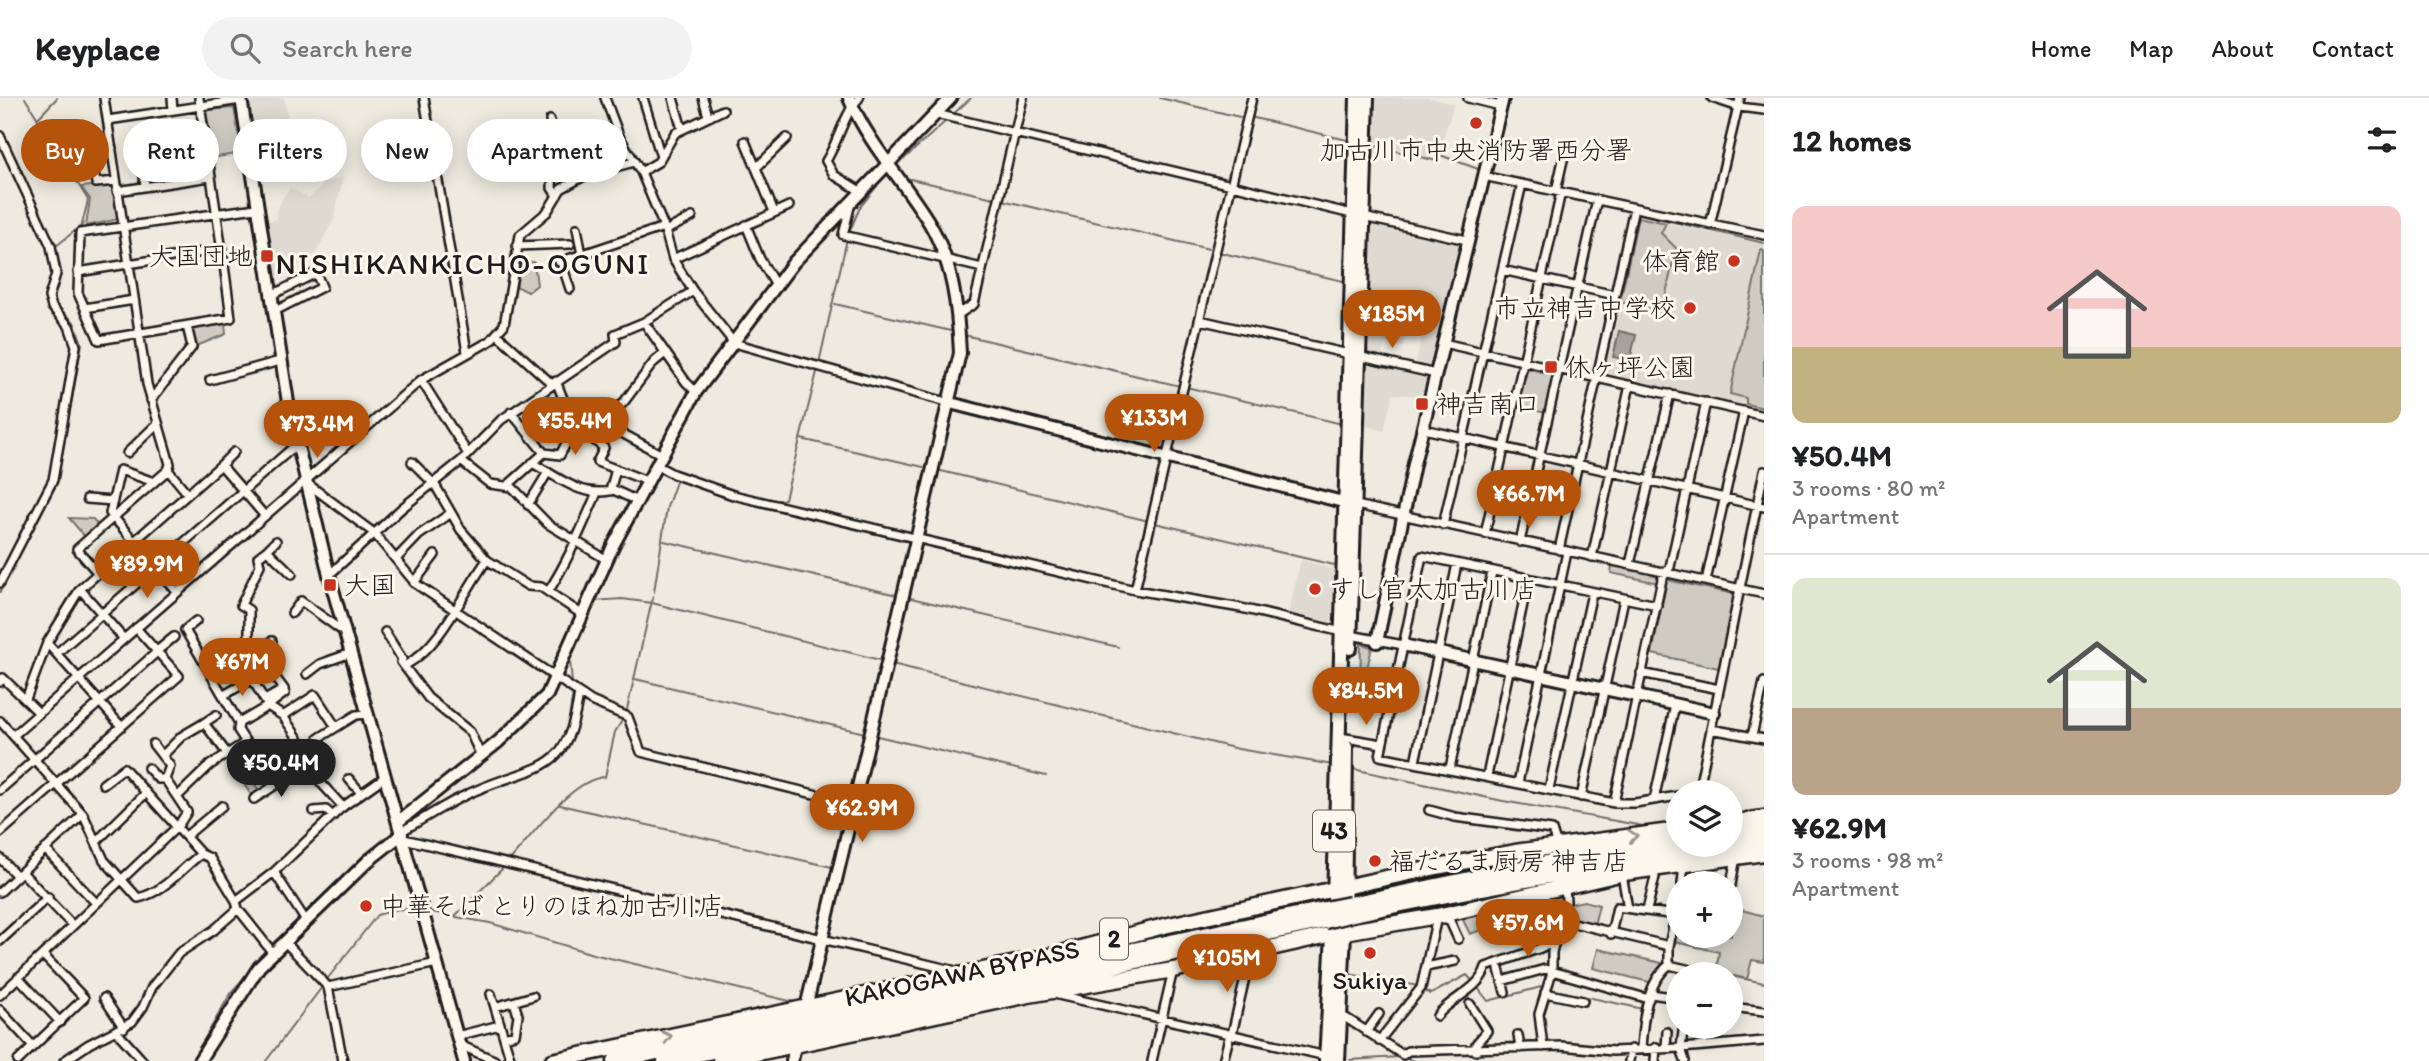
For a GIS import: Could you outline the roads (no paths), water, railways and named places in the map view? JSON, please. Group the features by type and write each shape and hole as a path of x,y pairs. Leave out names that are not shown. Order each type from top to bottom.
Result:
{"highway":[{"path":"1743,821 1764,818"},
{"path":"1743,834 1764,831"},
{"name":"2","path":"552,1061 806,1010 1164,926 1432,868 1557,846 1666,832"},
{"name":"KAKOGAWA BYPASS","path":"1350,910 1764,842"},
{"name":"KAKOGAWA BYPASS","path":"615,1061 1076,969 1332,924 1350,910 1612,851 1666,844"},
{"path":"1076,969 1157,935 1323,899 1339,890 1361,890 1550,852 1612,851"},
{"name":"2","path":"1743,856 1764,853"},
{"name":"2","path":"720,1061 795,1043 1247,954 1332,924 1436,919 1622,873 1654,862 1685,863 1736,857"},
{"path":"1332,924 1354,924 1654,862"},
{"name":"KAKOGAWA BYPASS","path":"665,1061 1076,969"}],"main road":[{"name":"43","path":"1357,98 1358,215"},
{"name":"43","path":"1330,1059 1332,924 1339,890 1358,215 1367,98"},
{"name":"43","path":"1341,767 1346,738 1346,634"},
{"name":"43","path":"1330,1059 1339,1017 1332,924"}],"street":[{"path":"104,98 108,119"},
{"path":"172,98 173,110"},
{"path":"424,98 467,352"},
{"path":"605,98 620,138 641,172 665,229 673,259 693,291 734,343 950,403 1350,503 1764,594"},
{"path":"643,98 661,157"},
{"path":"673,98 682,130"},
{"path":"703,98 708,116"},
{"path":"199,1061 269,949 285,942 401,830 527,718 547,695 607,559 696,392 775,284 851,203 940,116 951,98"},
{"path":"959,314 974,304 1023,98"},
{"path":"1135,590 1252,98"},
{"path":"1377,642 1424,429 1433,373 1443,343 1499,104 1468,98"},
{"path":"1713,98 1739,107 1764,110"},
{"path":"1710,225 1740,98"},
{"path":"109,120 173,110 199,102 241,99 272,312 297,444 329,575 370,714 464,1061"},
{"path":"806,1010 959,363 959,314 946,259 931,227 888,168 853,101"},
{"path":"853,101 842,135 826,161 834,175 862,192"},
{"path":"641,172 661,157 672,136 723,110"},
{"path":"940,116 1465,240"},
{"path":"97,572 77,549 155,482 168,470 170,464 151,400 139,334 109,127"},
{"path":"0,136 51,246 56,274 48,297 52,307 69,326 76,346 53,480 0,583"},
{"path":"757,168 787,138"},
{"path":"745,141 774,212"},
{"path":"1485,534 1542,278 1566,147"},
{"path":"14,735 264,515 307,483 421,380 497,334 507,318 517,246 526,228 547,212 557,196 572,181 634,162"},
{"path":"1482,175 1764,235"},
{"path":"109,182 116,181"},
{"path":"145,182 145,186"},
{"path":"117,191 174,182"},
{"path":"211,182 216,213 222,249 231,318 99,340 78,293 80,233 216,213 256,208"},
{"path":"552,182 552,188 557,196"},
{"path":"1443,525 1521,184"},
{"path":"1520,542 1597,200"},
{"path":"851,203 847,236 982,268"},
{"path":"673,259 789,206"},
{"path":"1518,783 1560,586 1577,464 1634,208"},
{"path":"570,289 560,261 638,233 665,229 692,217"},
{"path":"746,225 760,260 775,284"},
{"path":"577,228 582,255"},
{"path":"517,246 570,244"},
{"path":"78,272 222,249"},
{"path":"1502,270 1615,295"},
{"path":"270,296 316,273 323,287 272,312"},
{"path":"329,575 374,533 461,461 511,412 616,342 615,334 644,322 693,291"},
{"path":"85,308 134,300"},
{"path":"1200,320 1433,373"},
{"path":"644,322 696,392"},
{"path":"151,400 192,347 187,326"},
{"path":"497,334 554,382 570,416 588,408 604,423 659,460 676,475 733,495 1135,590 1241,608 1377,642 1403,645 1714,713"},
{"path":"1443,343 1764,416"},
{"path":"590,436 665,353"},
{"path":"210,380 280,361"},
{"path":"421,380 468,454"},
{"path":"1592,557 1630,385"},
{"path":"1630,564 1670,394"},
{"path":"1614,803 1641,673 1706,402"},
{"path":"1706,581 1744,411"},
{"path":"511,412 544,453"},
{"path":"127,453 158,423"},
{"path":"1424,429 1760,506"},
{"path":"507,486 544,453 560,454 570,436 579,431 604,448 597,462 647,481"},
{"path":"57,653 297,444"},
{"path":"26,699 47,643 80,589 234,452"},
{"path":"461,461 490,484 507,486 548,524 607,559"},
{"path":"412,462 433,483 451,513 486,560 519,582 548,592 583,615"},
{"path":"532,463 578,490 596,495 614,490 637,501"},
{"path":"220,465 264,515"},
{"path":"155,482 120,470 112,519 177,592"},
{"path":"168,470 188,494"},
{"path":"610,491 616,470"},
{"path":"1701,780 1760,506 1764,471"},
{"path":"528,505 548,472"},
{"path":"307,483 374,533 397,558 414,583 574,690 624,715 641,752 855,804"},
{"path":"548,592 570,558 573,541 596,495"},
{"path":"87,499 113,501"},
{"path":"397,558 419,535 451,513"},
{"path":"267,704 284,689 249,642 250,610 242,605 260,565 258,557 276,541"},
{"path":"267,550 292,574"},
{"path":"414,583 435,555"},
{"path":"1657,605 1422,556 1380,756 1614,803 1666,798"},
{"path":"406,665 420,657 486,560"},
{"path":"1415,762 1457,564"},
{"path":"1450,768 1492,572"},
{"path":"1487,776 1528,580"},
{"path":"80,589 124,639"},
{"path":"1549,789 1592,593"},
{"path":"1580,797 1606,690 1624,599"},
{"path":"292,613 301,601 345,633"},
{"path":"196,621 185,630 186,635 239,723 238,730 274,786"},
{"path":"0,833 179,676 136,628"},
{"path":"385,632 428,698 470,732 481,757"},
{"path":"0,790 174,637"},
{"path":"258,653 272,641"},
{"path":"227,657 249,642"},
{"path":"47,643 121,726"},
{"path":"307,674 320,664 351,653"},
{"path":"1641,673 1719,689"},
{"path":"0,682 3,678 39,713"},
{"path":"223,695 252,679 267,704 283,716 301,743"},
{"path":"1752,736 1764,682"},
{"path":"401,830 462,796 523,776 548,762 565,748 570,737 574,690"},
{"path":"239,723 287,691"},
{"path":"283,716 315,695 336,727"},
{"path":"1654,800 1675,705"},
{"path":"319,738 356,715 370,714"},
{"path":"162,755 182,736 216,715"},
{"path":"0,721 83,814 104,860 138,898 146,897 171,881 177,872 201,854"},
{"path":"204,723 226,752"},
{"path":"1711,729 1764,738"},
{"path":"1346,738 1382,744"},
{"path":"177,797 226,752 246,742"},
{"path":"153,744 170,766 165,779"},
{"path":"103,784 112,772 124,768 201,854 210,858 237,905 269,949"},
{"path":"148,768 158,779 165,779"},
{"path":"254,799 291,775"},
{"path":"64,1061 89,1044 120,1030 139,1015 152,987 179,953 214,930 237,905 343,807 386,776"},
{"path":"0,995 178,826 187,812 165,779"},
{"path":"349,779 361,793"},
{"path":"321,783 343,807"},
{"path":"96,842 145,794"},
{"path":"186,835 222,807"},
{"path":"1429,810 1439,808 1552,830 1557,846"},
{"path":"314,811 326,810 333,816"},
{"path":"0,892 83,814"},
{"path":"401,830 502,862 958,970 963,975"},
{"path":"45,849 96,903"},
{"path":"1734,871 1736,857"},
{"path":"0,858 48,897 72,925"},
{"path":"1647,910 1655,877 1654,862"},
{"path":"1685,863 1685,871"},
{"path":"274,872 306,921"},
{"path":"1622,873 1627,903"},
{"path":"1543,1047 1539,1014 1552,972 1555,943 1566,901 1565,886"},
{"path":"0,941 48,897"},
{"path":"1611,933 1617,907 1666,913"},
{"path":"1379,1041 1419,992 1436,919 1449,919 1458,939"},
{"path":"1561,920 1666,945"},
{"path":"285,942 326,984 343,1061"},
{"path":"1437,1016 1445,1006 1482,980 1486,967 1555,943"},
{"path":"1223,1061 1248,965 1247,954"},
{"path":"18,1061 84,998 43,955"},
{"path":"1426,967 1455,961"},
{"path":"326,984 437,963"},
{"path":"1641,1048 1645,1009 1661,972 1666,968"},
{"path":"1499,969 1504,992"},
{"path":"1502,981 1545,969 1650,997 1666,998"},
{"path":"1152,1061 1173,970"},
{"path":"18,977 60,1022"},
{"path":"1055,991 1058,995 1330,1059"},
{"path":"491,993 511,1061"},
{"path":"1545,993 1583,1001"},
{"path":"495,1007 533,996"},
{"path":"104,998 120,1030 142,1061"},
{"path":"504,1037 515,1034 518,1015 514,1002"},
{"path":"1470,1008 1483,1019 1487,1031 1476,1044 1476,1051"},
{"path":"1743,1008 1764,1011"},
{"path":"0,1010 33,1046"},
{"path":"1366,1032 1379,1014"},
{"path":"1339,1017 1403,1058 1408,1051 1543,1047 1681,1048 1764,1041"},
{"path":"458,1041 500,1025"},
{"path":"1518,1034 1520,1048"},
{"path":"1666,1048 1667,1039"},
{"path":"1682,1039 1681,1048 1685,1061"},
{"path":"458,1041 496,1061"},
{"path":"792,1061 795,1043"},
{"path":"1655,1061 1656,1047"},
{"path":"1629,1061 1631,1049"}],"waterway":[{"path":"25,98 88,200 82,225 55,247 61,270 59,278"},
{"path":"38,118 57,98"},
{"path":"951,116 971,98"},
{"path":"1160,98 1244,118"},
{"path":"1723,98 1736,102"},
{"path":"1250,117 1347,140"},
{"path":"904,159 947,120"},
{"path":"1463,237 1491,124"},
{"path":"1375,146 1437,161 1440,155 1478,169"},
{"path":"906,178 994,198"},
{"path":"849,233 860,207 877,186"},
{"path":"1002,200 1213,250"},
{"path":"1639,214 1764,243"},
{"path":"819,363 847,239"},
{"path":"1450,292 1462,243"},
{"path":"1218,252 1343,281"},
{"path":"0,592 57,483 82,343 74,322 55,304 55,290"},
{"path":"835,304 955,332"},
{"path":"964,335 1180,386"},
{"path":"718,486 776,501 785,499 818,368"},
{"path":"1186,387 1338,423"},
{"path":"801,439 928,468"},
{"path":"937,470 1149,521"},
{"path":"685,474 706,482"},
{"path":"654,592 667,507 677,479"},
{"path":"1155,523 1334,565"},
{"path":"664,541 897,595"},
{"path":"626,714 653,596"},
{"path":"911,598 1118,647"},
{"path":"593,601 622,599 652,603 884,661"},
{"path":"572,684 570,660 585,622"},
{"path":"892,664 1238,749 1333,765"},
{"path":"635,679 865,733"},
{"path":"568,725 573,693"},
{"path":"508,862 565,798 592,780 605,777 615,732 623,719"},
{"path":"873,735 1046,776"},
{"path":"1353,769 1503,801 1649,827"},
{"path":"402,827 450,797 478,785"},
{"path":"560,805 832,867"},
{"path":"306,912 366,854 395,832"},
{"path":"428,911 454,917 505,866"},
{"path":"325,982 377,915 398,909 419,910"},
{"path":"270,946 302,916"},
{"path":"456,917 490,923 593,954 794,1002"},
{"path":"192,1061 229,996 266,950"},
{"path":"1348,974 1419,986"},
{"path":"1422,990 1431,994 1467,975 1474,983"},
{"path":"1656,991 1662,977"},
{"path":"1743,979 1764,983"},
{"path":"1477,987 1488,1001 1545,986"},
{"path":"266,1061 322,987"},
{"path":"1550,989 1643,1009"},
{"path":"1346,1012 1355,1020"},
{"path":"1580,1044 1593,1045"},
{"path":"1395,1046 1407,1048"},
{"path":"1350,1060 1399,1057"},
{"path":"1408,1059 1414,1061"}],"place":[{"name":"加古川市中央消防署西分署","path":"1476,123"},
{"name":"大国団地","path":"267,256"},
{"name":"体育館","path":"1734,261"},
{"name":"市立神吉中学校","path":"1690,308"},
{"name":"休ヶ坪公園","path":"1551,367"},
{"name":"神吉南口","path":"1422,404"},
{"name":"大国","path":"330,585"},
{"name":"すし官太加古川店","path":"1315,589"},
{"name":"福だるま厨房 神吉店","path":"1375,861"},
{"name":"中華そば とりのほね加古川店","path":"366,906"},
{"name":"Sukiya","path":"1370,953"}],"district":[{"name":"NISHIKANKICHO-OGUNI","path":"463,264"}]}
